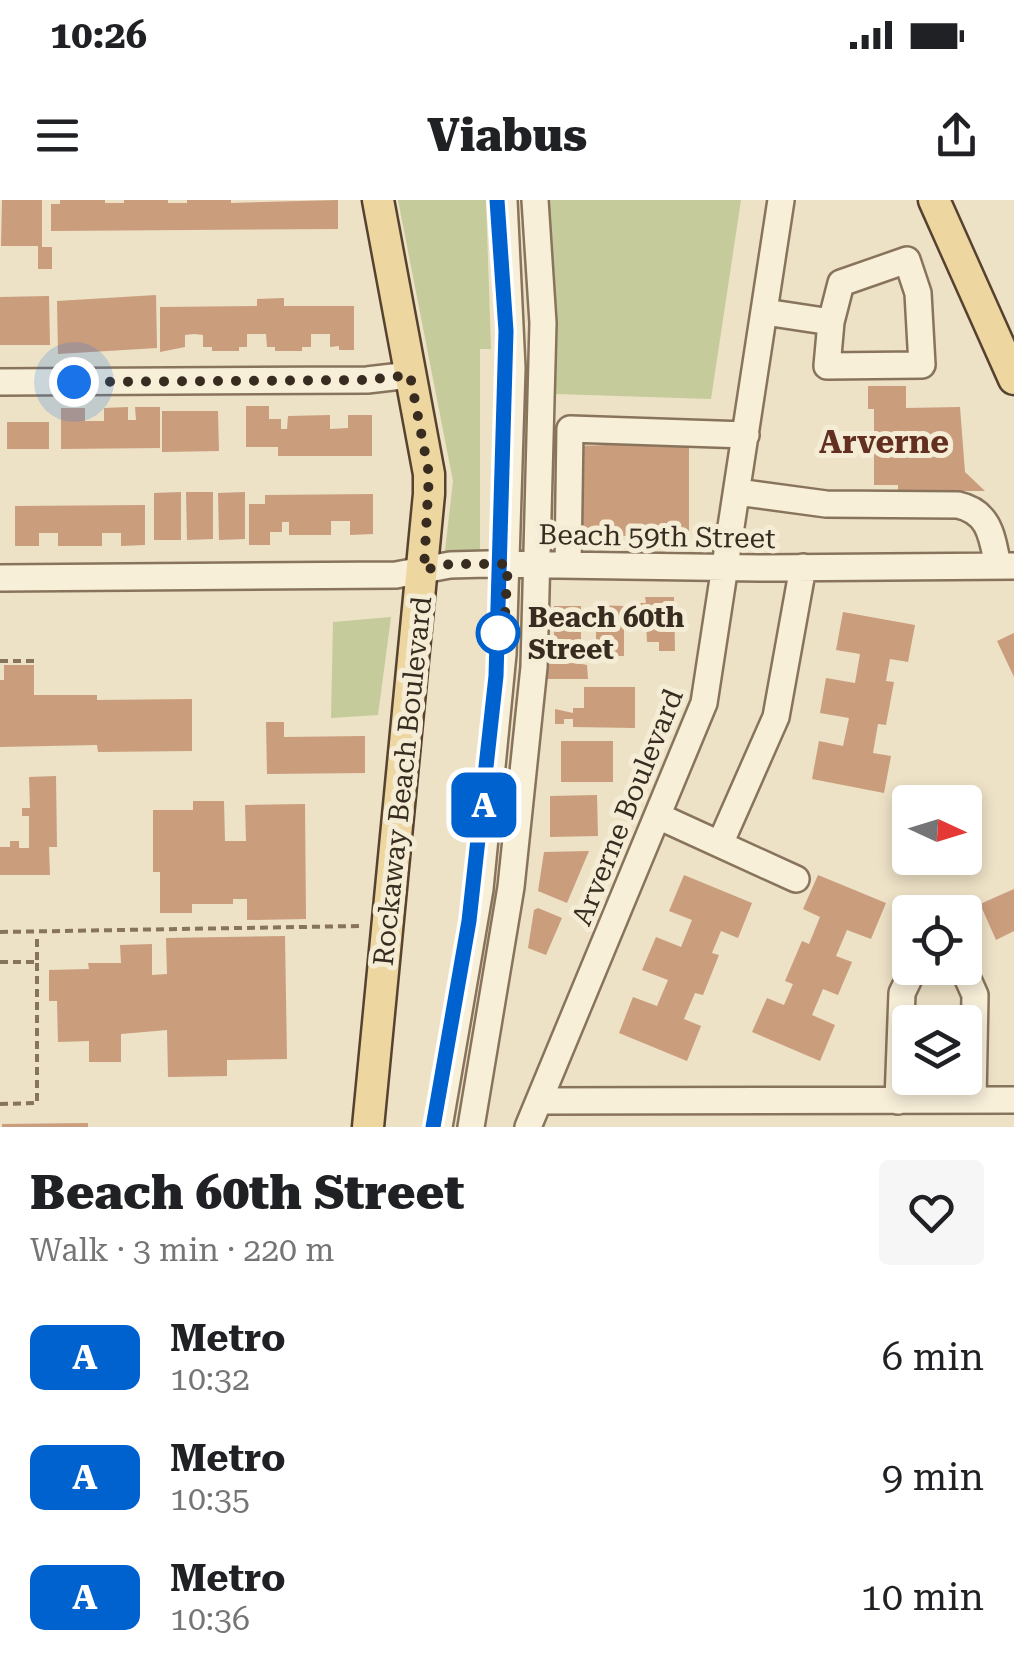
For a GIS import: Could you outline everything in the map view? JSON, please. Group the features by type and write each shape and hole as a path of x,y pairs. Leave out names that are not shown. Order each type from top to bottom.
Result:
{"main road":[{"name":"Rockaway Beach Boulevard","path":"368,1127 424,570 429,474 378,200"},
{"path":"934,200 1014,380"}],"street":[{"path":"440,1127 488,820 508,564 512,338 504,200"},
{"path":"471,1127 522,803 534,667 542,323 535,200"},
{"name":"Arverne Boulevard","path":"528,1127 704,703 782,200"},
{"path":"907,260 918,293 922,365 827,366 832,322 841,282 907,260"},
{"path":"765,312 832,322"},
{"path":"0,382 367,380 410,375"},
{"path":"568,564 570,429 746,435"},
{"path":"737,492 826,504 971,508 982,516 1006,566"},
{"name":"Beach 59th Street","path":"0,578 396,576 450,564 1006,566"},
{"path":"720,844 776,717 803,567"},
{"path":"658,816 796,879"},
{"path":"898,1101 902,993 906,985"},
{"path":"970,985 975,996 973,1100"},
{"path":"539,1100 1014,1100"}],"path":[{"path":"0,661 34,660"},
{"path":"0,932 387,926"},
{"path":"0,1104 38,1104 37,932"},
{"path":"0,962 37,962"}],"green space":[{"path":"398,200 486,200 491,349 480,349 480,552 445,551 453,481"},
{"path":"544,200 741,200 711,399 556,394"},
{"path":"391,617 378,715 331,718 333,622"}],"building":[{"path":"2,200 42,200 42,247 52,247 52,269 38,269 38,246 1,246"},
{"path":"60,200 338,200 338,229 51,231 51,204 60,204"},
{"path":"156,295 157,348 58,354 57,301"},
{"path":"49,296 50,345 0,345 0,297"},
{"path":"284,298 284,306 354,306 354,350 330,347 330,334 311,334 311,347 275,351 275,347 267,347 266,334 247,334 247,347 239,347 239,351 212,351 212,347 203,347 203,335 194,334 185,335 185,347 160,352 160,307 257,306 257,299"},
{"path":"868,386 906,386 906,408 960,407 965,472 985,491 898,491 898,485 874,485 874,409 868,409"},
{"path":"246,406 269,406 269,419 281,419 281,429 287,429 288,416 330,415 330,429 348,428 348,415 372,415 372,456 278,456 278,447 246,447"},
{"path":"128,407 128,420 136,420 135,407 160,407 160,448 61,449 61,408 85,408 85,421 104,421 104,408"},
{"path":"162,411 218,411 219,451 162,452"},
{"path":"7,422 49,422 49,449 7,449"},
{"path":"607,442 689,445 689,532 607,537 607,533 578,533 577,446"},
{"path":"181,492 181,540 154,540 154,493"},
{"path":"186,492 213,492 213,539 187,540"},
{"path":"245,492 245,539 219,540 218,493"},
{"path":"373,494 373,534 350,535 350,521 331,521 331,535 289,535 289,522 282,522 282,532 270,532 270,545 249,545 249,504 265,504 265,495"},
{"path":"145,505 145,545 121,546 121,533 102,533 102,546 58,546 58,533 39,533 39,546 15,546 15,506"},
{"path":"645,597 674,597 675,651 659,651 659,642 647,642 646,622 636,622 636,603 646,603"},
{"path":"596,605 624,606 624,656 596,656"},
{"path":"554,606 581,606 581,656 554,656"},
{"path":"843,612 915,625 908,662 890,659 886,681 894,682 886,725 878,724 873,753 891,756 884,793 812,779 819,741 843,746 849,718 820,713 826,678 855,683 860,654 836,650"},
{"path":"1014,633 1014,677 997,641"},
{"path":"543,664 587,665 588,679 543,679"},
{"path":"4,665 34,665 34,695 97,695 97,700 192,699 192,751 98,752 97,745 0,747 0,680 4,680"},
{"path":"584,687 635,687 635,728 573,727 573,719 555,724 555,709 573,713 573,708 584,708"},
{"path":"266,722 284,722 284,737 365,736 365,773 267,774"},
{"path":"561,741 613,741 613,782 561,782"},
{"path":"56,776 57,847 49,847 50,875 0,875 0,847 10,847 10,841 19,841 19,848 29,848 29,816 22,816 22,808 30,808 29,777"},
{"path":"597,795 598,836 550,837 550,796"},
{"path":"193,801 224,801 225,841 246,841 245,805 305,804 306,919 247,920 247,899 233,899 233,904 192,904 192,913 160,913 160,872 153,872 153,810 193,810"},
{"path":"589,851 567,903 538,891 544,852"},
{"path":"684,875 752,903 738,938 721,931 712,953 719,955 703,995 695,993 684,1019 701,1026 687,1061 619,1033 633,997 657,1006 668,980 642,970 656,937 681,947 692,920 669,911"},
{"path":"818,875 886,903 871,939 847,930 836,956 852,962 838,995 823,989 812,1015 835,1025 820,1061 752,1032 767,998 784,1005 793,984 785,981 802,941 809,944 820,917 803,909"},
{"path":"1014,889 1014,931 996,940 982,903"},
{"path":"538,908 562,918 546,955 528,948 534,910"},
{"path":"285,936 287,1059 227,1060 227,1076 168,1077 167,1030 121,1034 121,1062 89,1062 89,1041 58,1042 57,1001 49,1001 49,970 89,969 88,963 121,963 120,945 152,944 152,975 167,974 166,938"},
{"path":"88,1123 88,1127 2,1127 2,1124"}],"railway":[{"path":"433,1127 469,921 496,676 506,331 497,200"}],"metro line":[{"name":"A","path":"433,1127 469,921 496,676 506,331 497,200"}],"place":[{"name":"Beach 60th Street","path":"498,633"}],"district":[{"name":"Arverne","path":"884,442"}],"route":[{"path":"74,382 367,380 410,375 429,474 424,570 450,564 508,564 504,631 498,633"}]}
